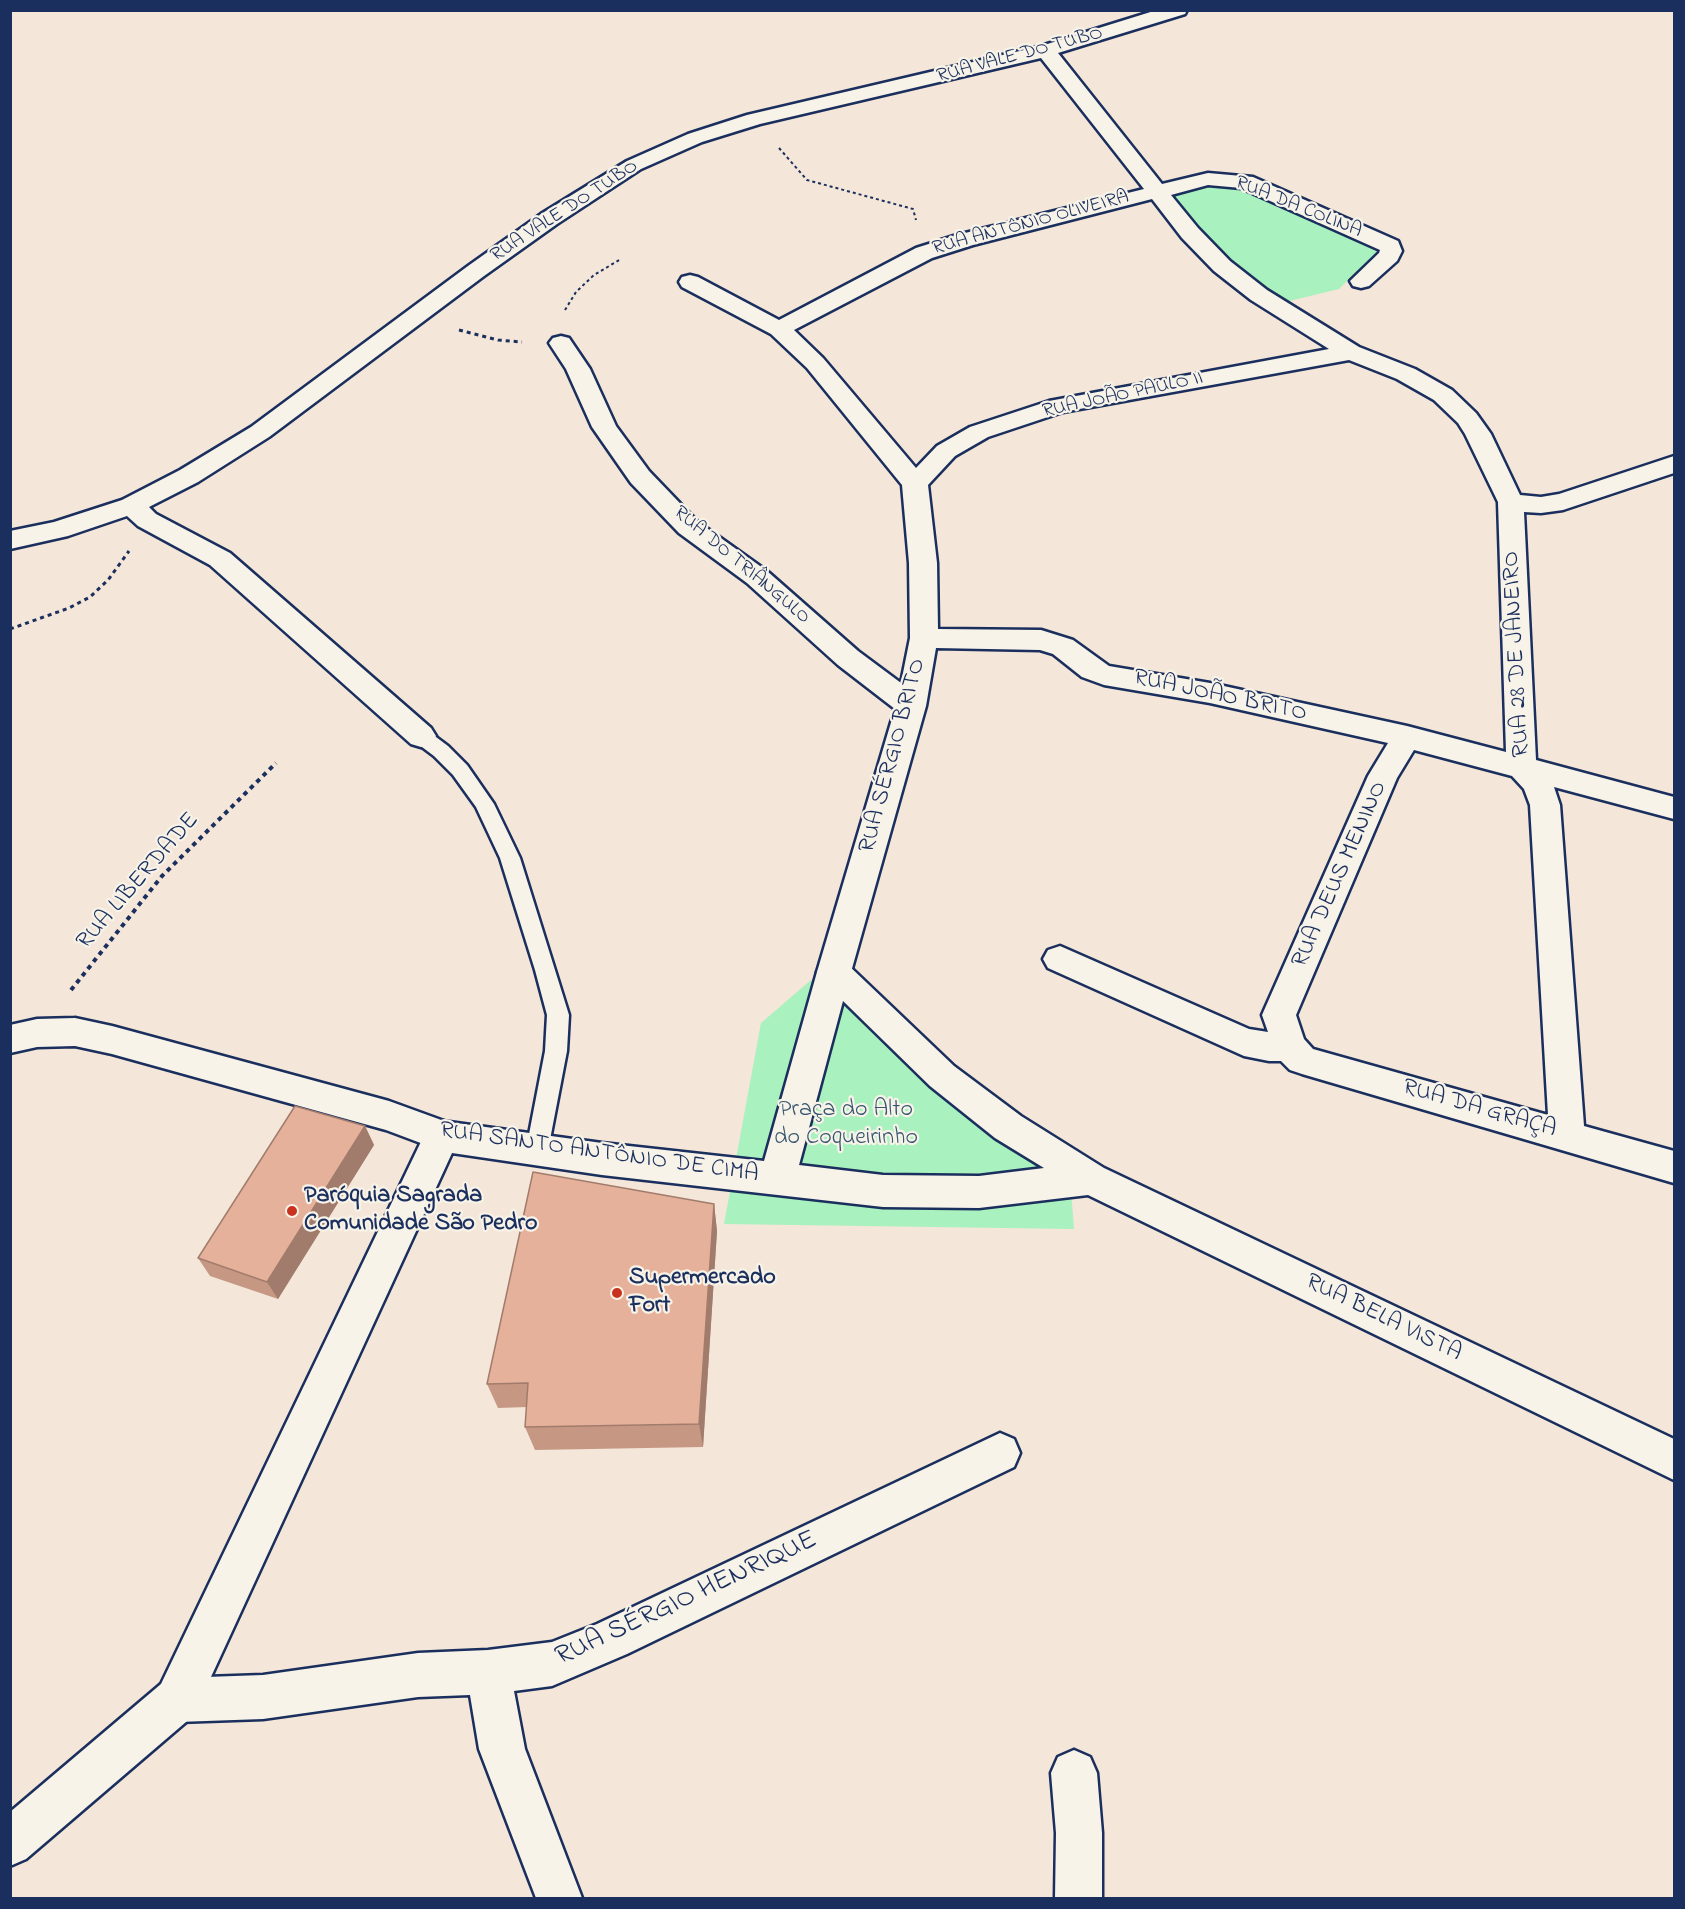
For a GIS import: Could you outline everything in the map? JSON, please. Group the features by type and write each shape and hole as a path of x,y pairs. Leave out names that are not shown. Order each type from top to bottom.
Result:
{"street":[{"name":"RUA VALE DO TUBO","path":"10,540 139,513 189,476 260,432 549,219 634,165 695,138 754,119 1046,51 1178,10"},
{"path":"1046,51 1190,233 1222,266 1259,295 1351,352"},
{"name":"RUA DA COLINA","path":"1157,192 1208,179 1245,182 1390,246 1389,256 1361,281"},
{"name":"RUA ANTÔNIO OLIVEIRA","path":"779,329 924,253 965,240 1157,192"},
{"path":"690,282 779,329 845,398 915,484"},
{"name":"RUA DO TRIÂNGULO","path":"561,343 578,369 604,427 647,484 688,526 758,577 848,658 911,706"},
{"name":"RUA JOÃO PAULO II","path":"915,484 946,451 979,432 1058,406 1351,352"},
{"name":"RUA 28 DE JANEIRO","path":"1351,352 1406,374 1443,395 1455,406 1478,434 1511,502 1521,766 1538,784 1545,805 1567,1136"},
{"path":"1511,502 1540,505 1563,502 1674,464"},
{"name":"RUA SÉRGIO BRITO","path":"777,1179 911,706 924,638 923,563 915,484"},
{"path":"139,513 220,559 421,736"},
{"name":"RUA JOÃO BRITO","path":"924,638 1041,640 1063,647 1092,670 1104,675 1210,693 1407,737 1674,808"},
{"name":"RUA DEUS MENINO","path":"1284,1031 1383,776 1407,737"},
{"path":"1060,959 1244,1042 1269,1047 1284,1031"},
{"name":"RUA BELA VISTA","path":"834,972 942,1076 1008,1127 1091,1179 1674,1460"},
{"name":"RUA DA GRAÇA","path":"1284,1031 1302,1060 1674,1167"},
{"name":"RUA SANTO ANTÔNIO DE CIMA","path":"24,1036 75,1032 112,1040 389,1116 442,1136 537,1150 883,1191 979,1192 1091,1179"},
{"path":"10,1843 177,1700 442,1136"},
{"name":"RUA SÉRGIO HENRIQUE","path":"177,1700 263,1697 418,1675 488,1672 552,1664 612,1639 1000,1454"},
{"path":"488,1672 502,1749 559,1899"},
{"path":"1074,1773 1079,1833 1079,1899"}],"lane":[{"path":"421,736 441,751 460,770 484,804 510,858 552,992 558,1015 556,1051 537,1150"}],"path":[{"path":"754,119 807,180 913,209 924,253"},
{"path":"420,314 460,331 498,340 561,343 561,325 566,309 576,292 594,275 621,260"},
{"path":"10,629 69,608 90,597 123,563 139,513"},
{"name":"RUA LIBERDADE","path":"24,1036 162,876 276,763"}],"green space":[{"path":"1216,179 1248,183 1380,249 1339,289 1281,303 1216,260 1157,192"},
{"name":"Praça do Alto do Coqueirinho","path":"811,980 849,1000 1069,1165 1074,1229 724,1224 761,1023"}],"building":[{"name":"Paróquia Sagrada Comunidade São Pedro","path":"295,1106 365,1126 267,1282 198,1258"},
{"name":"Supermercado Fort","path":"533,1172 714,1204 699,1424 525,1427 528,1383 487,1384"}],"place":[{"name":"Paróquia Sagrada Comunidade São Pedro","path":"292,1211"},
{"name":"Supermercado Fort","path":"617,1293"}]}
